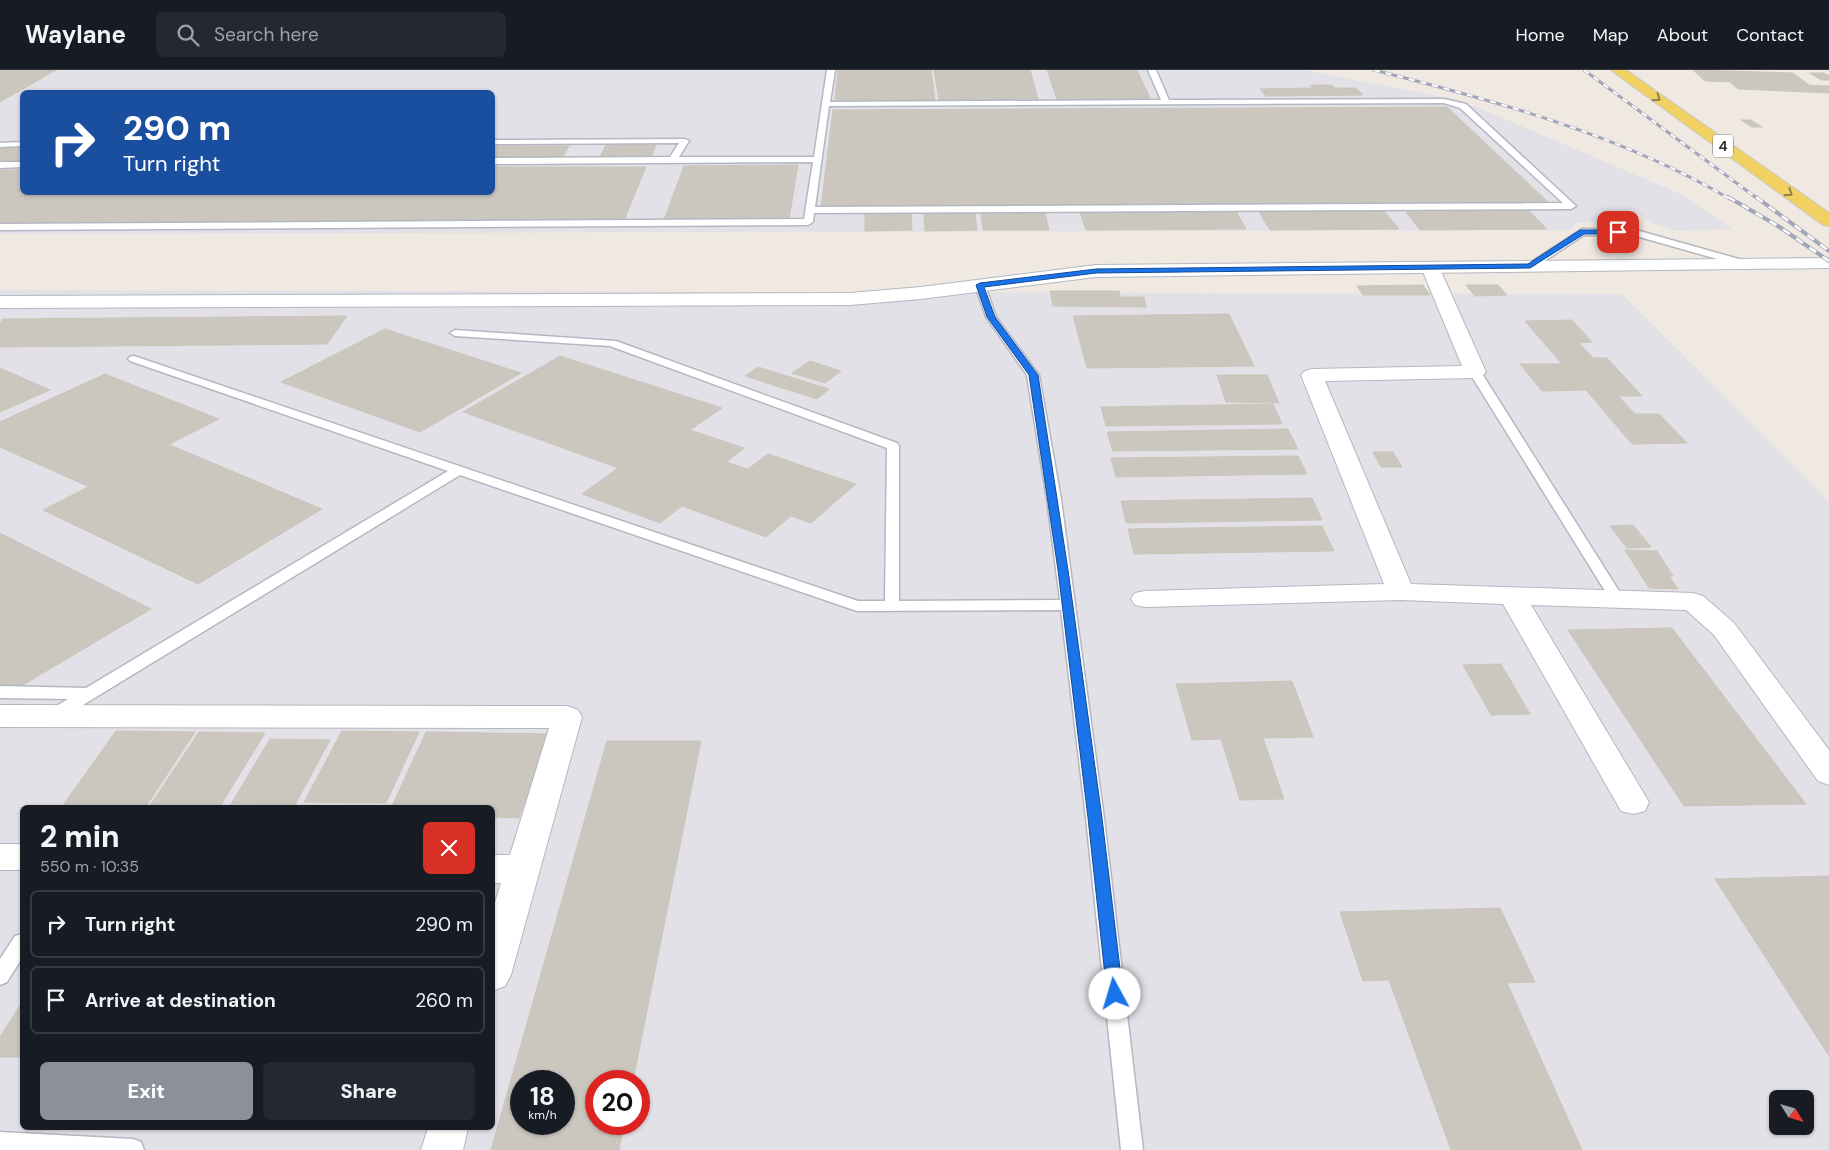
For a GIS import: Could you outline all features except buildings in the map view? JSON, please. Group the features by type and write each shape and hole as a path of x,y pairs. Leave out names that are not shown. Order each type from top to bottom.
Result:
{"main road":[{"name":"4","path":"1617,70 1829,221"}],"street":[{"path":"0,302 850,299 921,293 1096,271 1829,262"},
{"path":"1401,592 1312,375 1475,372 1430,267"},
{"path":"1145,599 1401,592 1694,602 1724,629 1829,773"},
{"path":"1512,596 1633,802"},
{"path":"0,716 567,717 508,869 495,955"},
{"path":"0,857 20,856"},
{"path":"442,1150 447,1130"}],"lane":[{"path":"0,227 808,222 831,70"},
{"path":"1152,70 1166,102"},
{"path":"810,210 1571,206 1463,106 1444,101 826,104"},
{"path":"495,142 685,140 673,160"},
{"path":"0,144 20,144"},
{"path":"495,162 817,159"},
{"path":"0,165 20,165"},
{"path":"1530,266 1582,232 1636,232 1742,264"},
{"path":"980,285 991,317 1033,375 1054,499 1068,605 1095,818 1132,1150"},
{"path":"455,333 612,342 893,446 892,606"},
{"path":"134,359 857,606 1068,605"},
{"path":"1475,372 1617,599"},
{"path":"53,716 459,470"},
{"path":"0,692 90,694"},
{"path":"0,976 20,945"},
{"path":"0,1143 133,1150"}],"shaded area":[{"path":"0,70 1303,70 1460,100 1683,195 1732,229 1674,231 1652,223 1639,214 1603,215 1611,222 1577,223 1569,230 0,234"},
{"path":"0,290 1622,294 1829,502 1829,1150 0,1150"}],"railway":[{"path":"1374,70 1466,94 1602,138 1688,176 1730,199"},
{"path":"1584,70 1758,199"},
{"path":"1728,197 1778,226 1829,261"},
{"path":"1756,197 1829,251"}],"route":[{"path":"1115,994 1095,818 1054,499 1033,375 991,317 980,285 1096,271 1530,266 1582,232 1618,232"}]}
